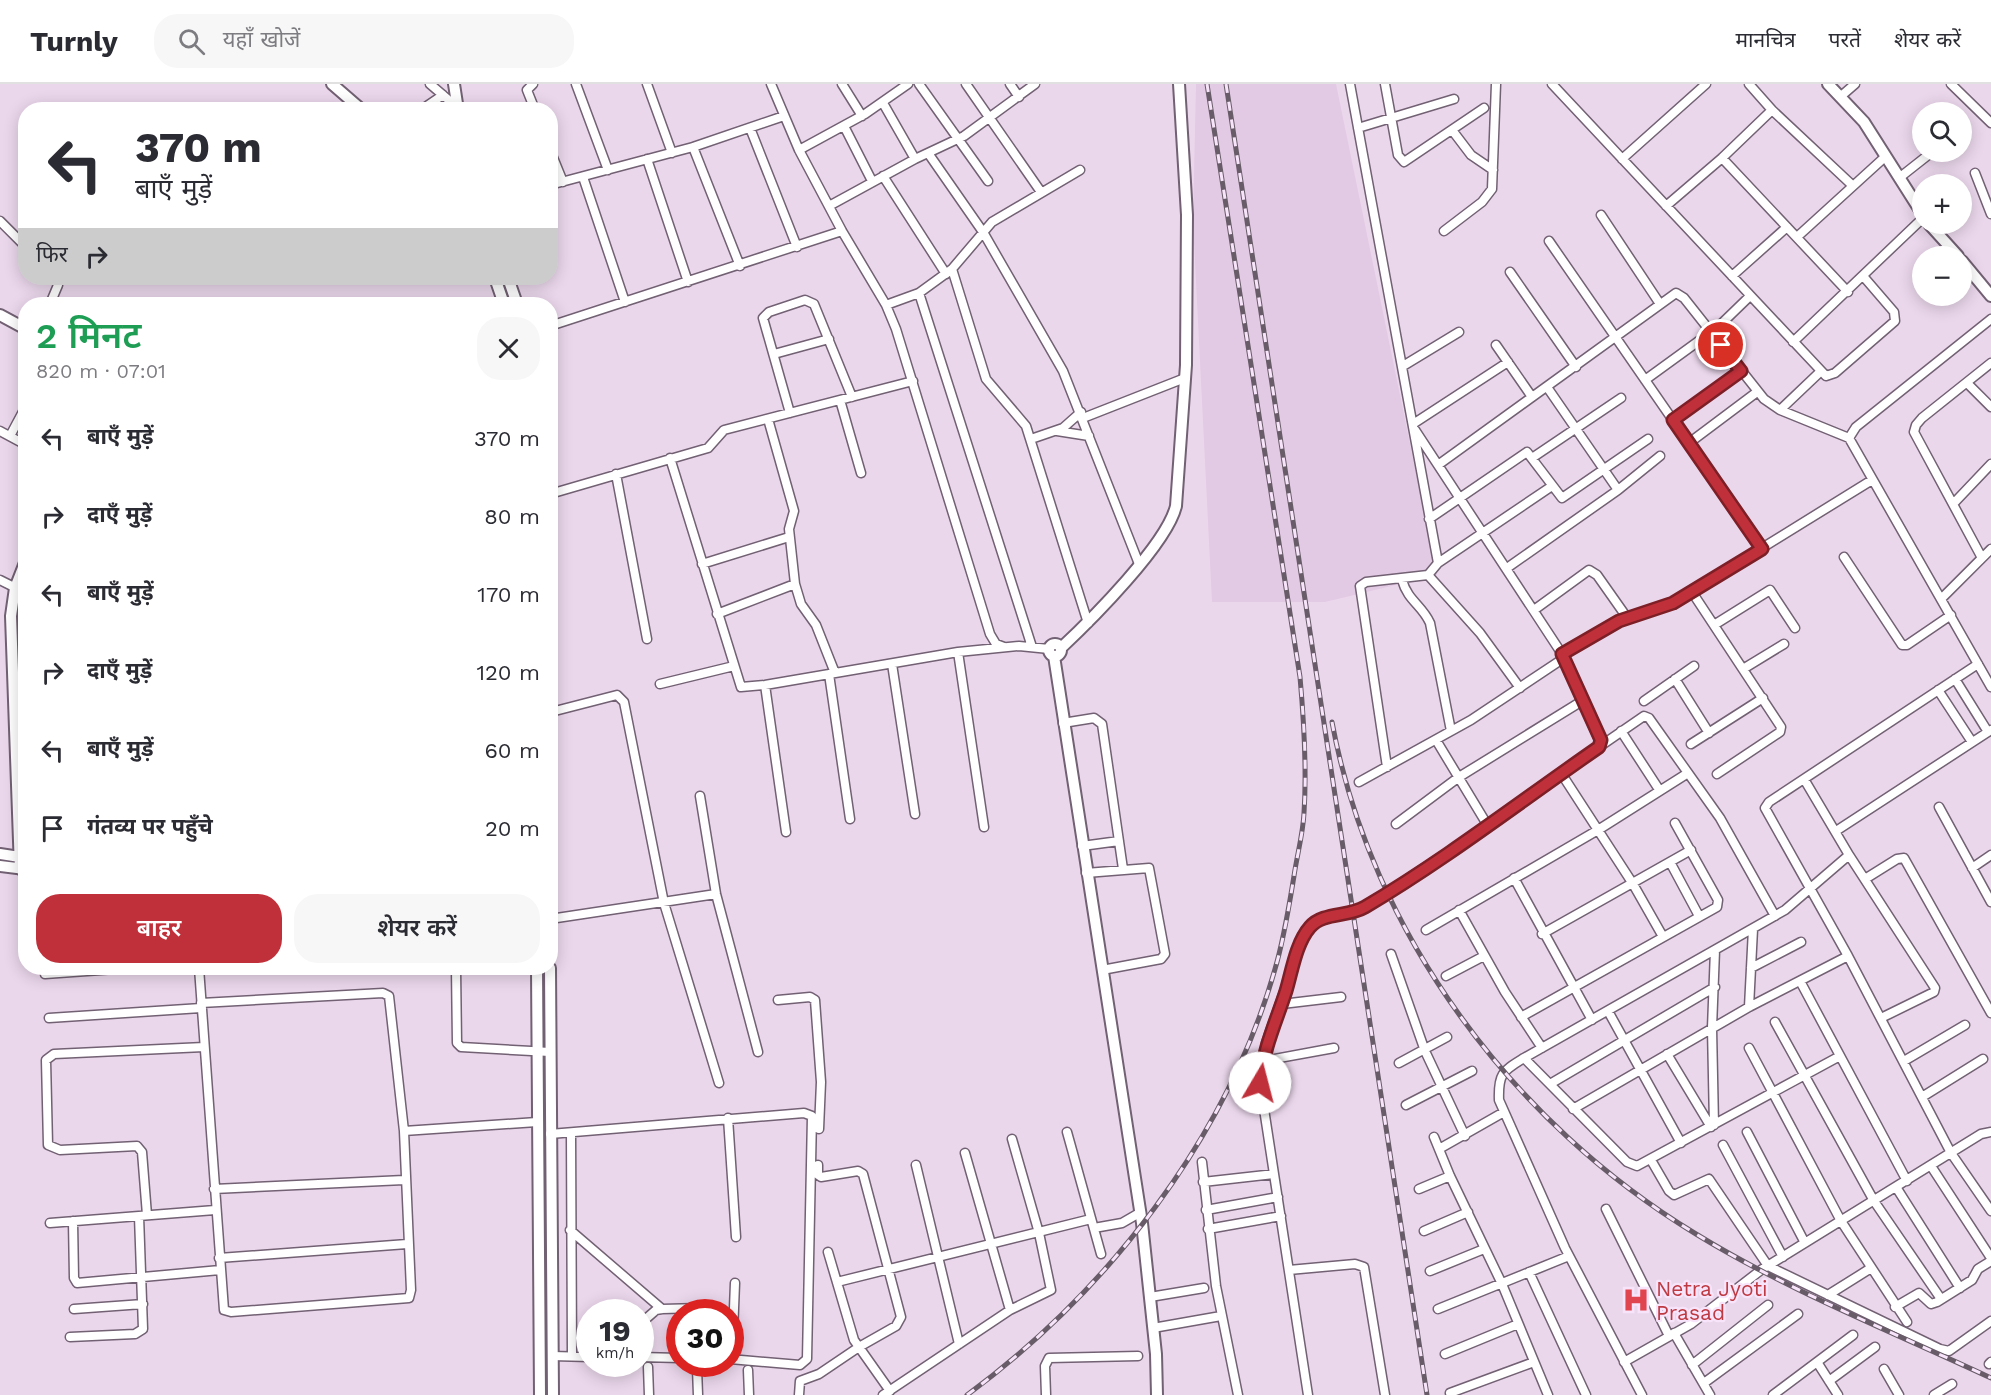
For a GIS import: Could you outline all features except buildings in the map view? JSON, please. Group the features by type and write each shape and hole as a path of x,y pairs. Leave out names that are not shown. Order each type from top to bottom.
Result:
{"street":[{"path":"332,84 353,102"},
{"path":"430,84 450,102"},
{"path":"454,84 457,102"},
{"path":"532,102 527,90 533,84"},
{"path":"576,84 608,170"},
{"path":"647,84 672,153"},
{"path":"771,84 799,150 842,231 886,305 913,381 990,634 996,644 1004,647"},
{"path":"842,84 862,116"},
{"path":"799,150 862,116 908,84"},
{"path":"919,84 988,181"},
{"path":"966,84 1041,192"},
{"path":"1010,84 1018,97"},
{"path":"829,206 915,159 958,139 1035,84"},
{"path":"670,458 741,687 765,685 958,652 1004,647 1032,647 1054,651 1088,623 1139,564 1173,518 1185,378 1187,215 1179,84"},
{"path":"1350,84 1438,563"},
{"path":"1385,84 1398,155 1404,162 1484,108"},
{"path":"1444,231 1487,198 1492,189 1496,84"},
{"path":"1552,84 1826,376 1835,373 1895,321 1894,312 1863,276"},
{"path":"1623,159 1706,84"},
{"path":"1749,84 1772,110 1852,185"},
{"path":"1828,84 1864,122 1912,199"},
{"path":"1840,97 1855,84"},
{"path":"1951,84 1991,123"},
{"path":"433,102 443,95"},
{"path":"1358,128 1454,99"},
{"path":"883,103 915,159"},
{"path":"1666,206 1722,158 1772,110"},
{"path":"558,183 693,147 784,116"},
{"path":"844,126 872,182"},
{"path":"750,128 797,247"},
{"path":"1452,130 1471,155 1493,170"},
{"path":"693,147 740,266"},
{"path":"928,153 983,232 1063,371 1139,564"},
{"path":"1797,237 1886,156"},
{"path":"1722,158 1848,292"},
{"path":"647,159 688,282"},
{"path":"1899,178 1919,162"},
{"path":"558,170 563,182"},
{"path":"886,305 920,293 949,272 997,219 1080,170"},
{"path":"1975,173 1991,214"},
{"path":"883,176 949,272 986,379 1021,417 1031,439 1088,623"},
{"path":"583,177 625,302"},
{"path":"1601,215 1659,304"},
{"path":"0,221 18,239"},
{"path":"1732,276 1787,227"},
{"path":"1793,342 1848,292 1912,228"},
{"path":"558,323 842,231"},
{"path":"1938,234 1949,246"},
{"path":"1549,241 1762,549"},
{"path":"1510,272 1576,367"},
{"path":"1972,273 1991,296"},
{"path":"920,293 1032,647"},
{"path":"1438,465 1576,367 1659,304 1676,293 1680,294 1757,392 1780,410 1849,438 1991,687"},
{"path":"1646,380 1711,332 1750,296"},
{"path":"790,413 764,315 805,300 814,304 852,397"},
{"path":"1,318 18,325"},
{"path":"1849,438 1856,427 1991,319"},
{"path":"1403,366 1459,332"},
{"path":"774,354 829,339"},
{"path":"1497,345 1532,397"},
{"path":"1414,427 1508,362"},
{"path":"1982,558 1914,432 1922,418 1991,363"},
{"path":"1673,420 1741,371"},
{"path":"1780,410 1820,372"},
{"path":"1031,439 1056,431 1082,415 1185,378"},
{"path":"558,492 711,447 724,430 913,381"},
{"path":"1967,383 1991,407"},
{"path":"1547,387 1618,490"},
{"path":"1689,443 1757,392"},
{"path":"1532,458 1575,426 1621,398"},
{"path":"840,400 861,473"},
{"path":"768,418 794,511 789,522 789,537 795,584 801,604 816,625 832,674 850,819"},
{"path":"10,436 18,421"},
{"path":"1414,427 1563,656 1601,740 1599,747"},
{"path":"0,431 18,440"},
{"path":"1056,431 1089,436"},
{"path":"1429,519 1527,453 1562,498 1648,439"},
{"path":"1507,568 1618,490 1660,456"},
{"path":"1953,504 1991,464"},
{"path":"616,474 647,639"},
{"path":"1359,782 1451,731 1520,688 1563,656 1628,619 1666,607 1692,592 1872,480"},
{"path":"1387,767 1359,590 1366,582 1401,580 1428,575 1438,563 1552,486"},
{"path":"702,564 789,537"},
{"path":"1942,598 1991,549"},
{"path":"1844,557 1902,645 1907,645 1951,615"},
{"path":"1534,610 1589,570 1597,575 1628,619"},
{"path":"1428,575 1480,633 1520,688"},
{"path":"0,580 18,589"},
{"path":"18,580 11,616 18,757"},
{"path":"1401,580 1407,597 1421,610 1430,623 1451,731"},
{"path":"717,614 795,584"},
{"path":"1714,625 1770,590 1795,628"},
{"path":"1692,592 1781,727 1780,732 1717,774"},
{"path":"1743,669 1784,644"},
{"path":"1054,651 1086,873 1141,1212 1153,1328 1157,1395"},
{"path":"958,652 984,827"},
{"path":"892,664 915,814"},
{"path":"1978,664 1769,802 1765,808 1848,956 1951,1153 1991,1211"},
{"path":"660,684 734,666"},
{"path":"1644,701 1694,666"},
{"path":"1675,679 1710,733"},
{"path":"1836,831 1990,731 1955,679"},
{"path":"765,685 786,832"},
{"path":"1938,690 1972,742"},
{"path":"558,710 612,696 622,697 664,903 719,1083"},
{"path":"1692,744 1763,698"},
{"path":"1396,824 1460,777 1582,701"},
{"path":"1308,1395 1261,1096 1263,1061 1271,1029 1282,1004 1301,944 1314,923 1320,919 1363,908 1488,826 1561,773 1647,716 1720,818 1775,916"},
{"path":"1063,723 1094,718 1102,724 1123,869"},
{"path":"1621,732 1660,791"},
{"path":"1436,740 1488,826"},
{"path":"1561,773 1633,884 1662,935"},
{"path":"1426,930 1598,830 1688,773"},
{"path":"1804,779 1864,879 1935,988 1934,992 1881,1018"},
{"path":"700,796 716,894 758,1052"},
{"path":"1939,807 1991,902"},
{"path":"1521,1017 1718,904 1675,823"},
{"path":"1082,846 1119,841"},
{"path":"1542,934 1690,850"},
{"path":"0,854 18,856"},
{"path":"1642,1395 1569,1256 1499,1100 1499,1081 1503,1071 1524,1058 1775,916 1797,901 1849,855"},
{"path":"1972,868 1991,855"},
{"path":"1864,879 1897,859 1904,858 1991,1013"},
{"path":"1670,862 1699,916"},
{"path":"0,866 18,868"},
{"path":"1086,873 1146,867 1151,872 1165,954 1161,959 1102,970"},
{"path":"1514,879 1542,934 1592,1020"},
{"path":"558,918 716,894"},
{"path":"1459,910 1484,956 1542,1048"},
{"path":"1749,1007 1753,929"},
{"path":"1751,968 1801,942"},
{"path":"1713,1126 1712,1028 1715,950"},
{"path":"1391,954 1425,1051 1465,1136"},
{"path":"1446,976 1484,956"},
{"path":"1573,1109 1749,1007 1848,956"},
{"path":"49,1018 201,1005 386,994 390,999 404,1131 406,1244 411,1290 409,1298 227,1312 222,1306 220,1270 215,1210 214,1189 201,1005 199,975"},
{"path":"456,975 457,1042 461,1047 550,1052"},
{"path":"537,975 540,1395"},
{"path":"550,975 553,1395"},
{"path":"1800,981 1907,1181"},
{"path":"1550,1084 1715,987"},
{"path":"1282,1004 1341,996"},
{"path":"778,1000 810,997 815,1000 821,1082 818,1175 821,1177 862,1173 889,1269 900,1321 896,1326 819,1374 800,1381 799,1395"},
{"path":"1608,1011 1681,1143"},
{"path":"1775,1022 1874,1201 1941,1299"},
{"path":"1904,1061 1965,1025"},
{"path":"1399,1063 1425,1051 1447,1037"},
{"path":"70,1337 140,1332 143,1325 142,1152 137,1146 60,1150 48,1145 46,1140 46,1060 54,1054 204,1047"},
{"path":"1263,1061 1334,1048"},
{"path":"1749,1048 1841,1221 1895,1307 1907,1322"},
{"path":"1667,1054 1713,1126"},
{"path":"1524,1058 1627,1162 1637,1166 1652,1160 1840,1056"},
{"path":"1922,1097 1983,1059"},
{"path":"1406,1105 1472,1071"},
{"path":"1439,1149 1504,1112"},
{"path":"550,1134 728,1118 804,1113 812,1116 814,1121 807,1359 800,1365 744,1360"},
{"path":"728,1118 736,1237"},
{"path":"404,1131 537,1122"},
{"path":"1066,1132 1101,1254"},
{"path":"1746,1132 1805,1243"},
{"path":"1624,1362 1672,1335 1768,1266 1981,1134 1991,1132"},
{"path":"571,1133 572,1356"},
{"path":"1434,1137 1450,1176 1502,1284 1548,1395"},
{"path":"828,1252 854,1340 887,1393 1010,1310 1051,1290 1039,1233 1012,1139"},
{"path":"1723,1145 1783,1257"},
{"path":"965,1153 1010,1310"},
{"path":"1652,1160 1669,1191 1674,1195 1709,1179 1768,1266 1828,1295 1949,1351 1991,1321"},
{"path":"1202,1162 1208,1229 1221,1316 1238,1395"},
{"path":"916,1165 959,1344"},
{"path":"1895,1307 1919,1293 1931,1304 1941,1299 1974,1278 1978,1269 1991,1259 1931,1166"},
{"path":"1203,1182 1274,1174"},
{"path":"1419,1189 1450,1176"},
{"path":"214,1189 404,1180"},
{"path":"1896,1187 1960,1288"},
{"path":"1206,1210 1278,1197"},
{"path":"1606,1209 1672,1335 1710,1395"},
{"path":"50,1223 215,1210"},
{"path":"837,1282 1039,1233 1092,1224 1122,1222 1141,1212"},
{"path":"1424,1231 1468,1212"},
{"path":"1208,1229 1281,1215"},
{"path":"73,1221 74,1278 77,1283 220,1270"},
{"path":"570,1230 662,1309"},
{"path":"219,1258 406,1244"},
{"path":"1430,1271 1484,1248"},
{"path":"1438,1309 1569,1256"},
{"path":"1289,1270 1355,1264 1364,1267 1385,1395"},
{"path":"1828,1295 1871,1268"},
{"path":"1529,1272 1586,1395"},
{"path":"734,1299 735,1283"},
{"path":"1150,1297 1204,1288"},
{"path":"74,1309 143,1304"},
{"path":"1692,1365 1768,1305"},
{"path":"654,1312 666,1309"},
{"path":"1704,1383 1798,1314"},
{"path":"1153,1328 1221,1316"},
{"path":"1445,1354 1518,1324"},
{"path":"1773,1395 1853,1335"},
{"path":"1829,1381 1875,1347"},
{"path":"552,1356 576,1356"},
{"path":"1047,1395 1046,1366 1049,1358 1138,1356"},
{"path":"1450,1393 1534,1362"},
{"path":"1817,1362 1838,1395"},
{"path":"1884,1369 1899,1395"},
{"path":"748,1370 749,1395"},
{"path":"648,1377 649,1395"},
{"path":"697,1377 698,1395"},
{"path":"1934,1395 1948,1389"}],"shaded area":[{"path":"1196,84 1336,84 1437,575 1325,602 1212,602 1193,221"}],"railway":[{"path":"967,1395 1018,1354 1067,1309 1113,1260 1156,1207 1193,1151 1226,1092 1254,1032 1275,969 1288,911 1304,813 1305,745 1300,677 1207,84"},
{"path":"1226,84 1427,1395"},
{"path":"1332,722 1351,800 1380,876 1416,948 1460,1016 1511,1080 1568,1137 1630,1189 1731,1255 1842,1310 1991,1378"}],"place":[{"name":"Netra Jyoti Prasad","path":"1636,1300"}],"route":[{"path":"1260,1083 1266,1043 1282,1004 1301,944 1305,934 1314,923 1320,919 1363,908 1488,826 1599,747 1601,740 1562,654 1619,621 1673,603 1762,549 1673,420 1741,371 1721,345"}]}
